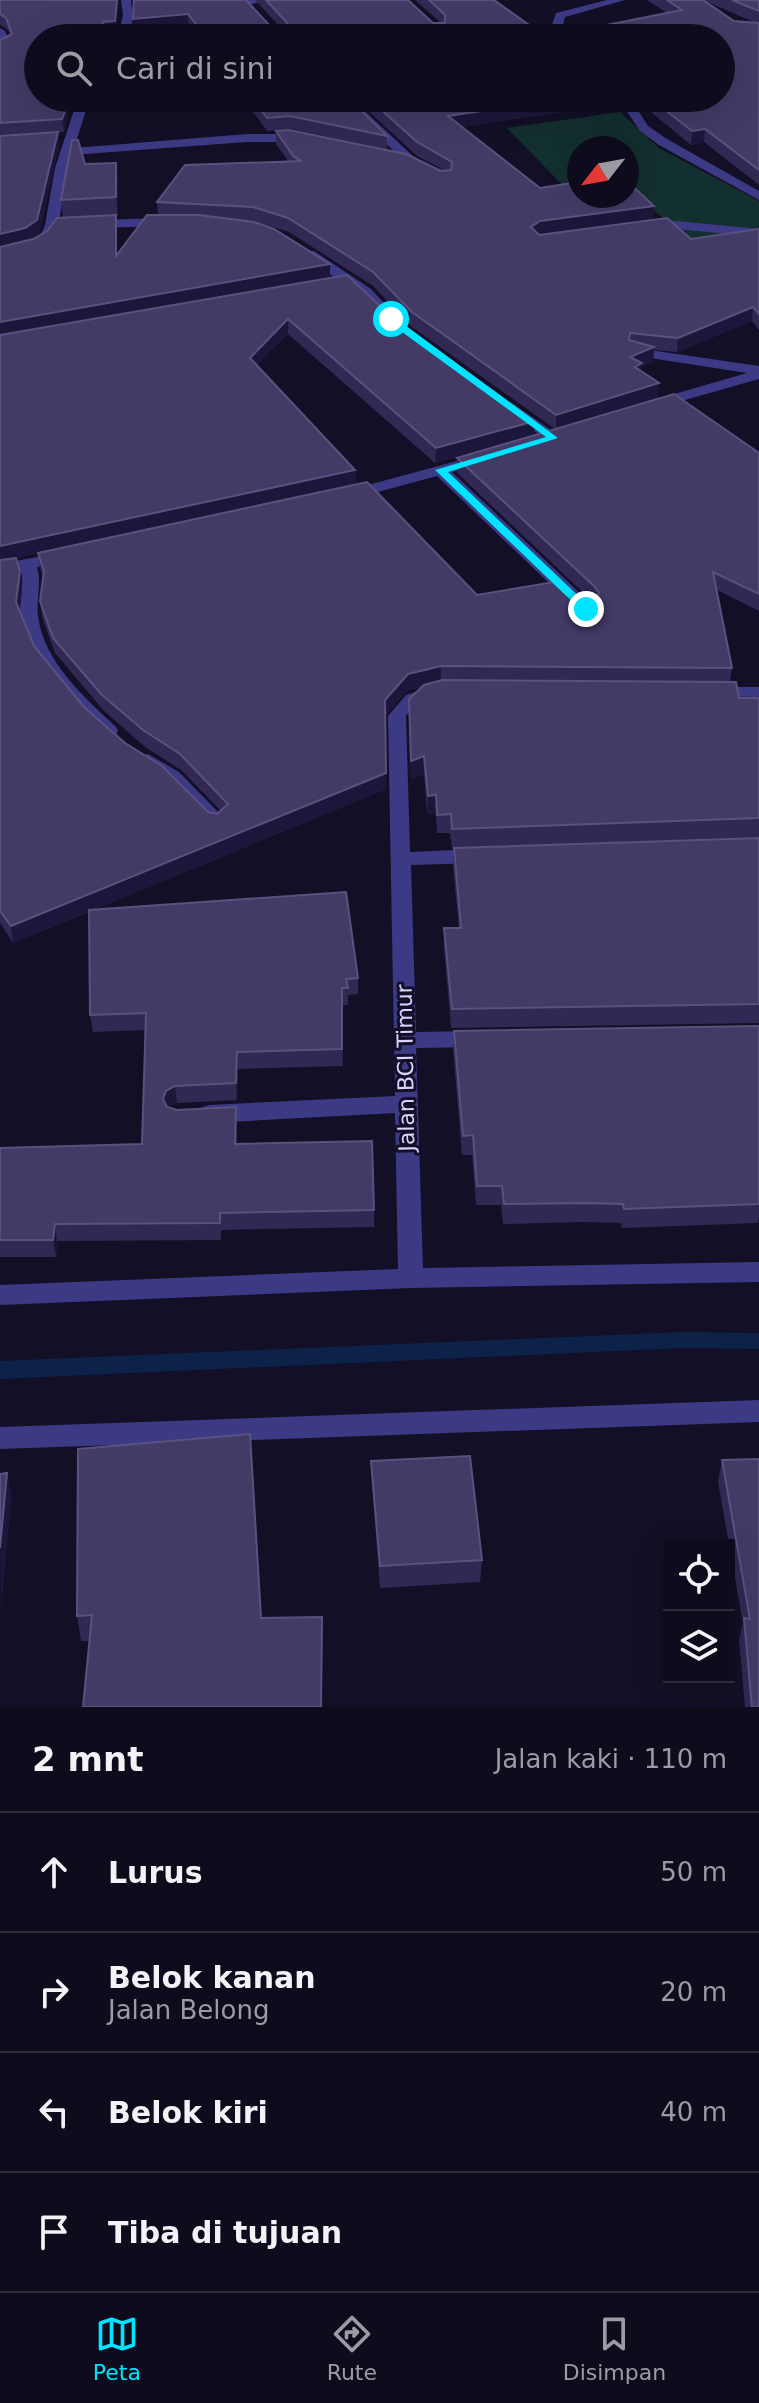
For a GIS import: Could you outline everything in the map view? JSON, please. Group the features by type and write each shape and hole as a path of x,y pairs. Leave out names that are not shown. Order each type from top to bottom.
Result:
{"street":[{"path":"126,0 126,24"},
{"path":"249,5 267,0"},
{"path":"557,24 560,15 620,0"},
{"path":"0,31 5,45 0,47"},
{"path":"0,255 39,244 52,225 66,152 65,138 77,112"},
{"path":"360,112 417,163 385,154"},
{"path":"633,112 644,128 663,142 759,196"},
{"path":"66,152 261,137 318,140"},
{"path":"52,225 178,223"},
{"path":"633,229 678,223 735,233 759,233"},
{"path":"292,243 341,283 366,292 405,332"},
{"path":"636,352 759,372"},
{"path":"635,411 759,372"},
{"path":"504,401 553,438"},
{"path":"328,500 495,456"},
{"path":"440,470 586,609"},
{"path":"0,569 77,554"},
{"path":"27,564 34,586 30,617 44,656 95,717 131,749 172,776 217,822"},
{"name":"Jalan BCI Timur","path":"411,1278 403,1040 403,859 397,716 405,702 423,692 457,690"},
{"path":"695,691 759,692"},
{"path":"403,859 496,856"},
{"path":"403,1040 496,1039"},
{"path":"178,1115 405,1104"},
{"path":"0,1295 411,1278 759,1272"},
{"path":"0,1438 759,1411"}],"green space":[{"path":"620,112 659,148 759,201 759,261 701,248 639,199 639,136 567,136 567,190 507,128"}],"building":[{"path":"0,0 117,0 115,21 104,24 24,24 24,112 65,112 62,119 0,123 0,40 12,34 6,18 0,14"},
{"path":"134,0 246,0 268,24 196,24 188,14 133,19"},
{"path":"266,0 408,0 433,23 445,23 445,15 429,0 494,0 528,24 288,24"},
{"path":"667,0 703,0 734,21 759,23 759,170 705,129 692,131 668,112 735,112 735,24 611,24 682,10"},
{"path":"732,0 759,0 759,11"},
{"path":"262,112 362,112 387,136 290,116 267,118"},
{"path":"384,112 475,112 448,116 540,188 567,184 567,208 639,208 540,221 531,227 539,235 667,218 691,239 759,229 759,314 753,307 678,338 630,333 629,340 654,347 630,357 642,363 635,367 659,383 556,415 412,312 373,272 288,218 253,207 157,202 185,165 302,161 294,157 276,131 289,130 406,154 441,171 451,170 452,162 417,142"},
{"path":"58,132 37,220 25,228 0,234 0,136"},
{"path":"72,140 78,140 85,164 116,163 116,197 61,200"},
{"path":"639,192 654,206 639,208"},
{"path":"116,215 116,256 147,215 199,215 254,222 274,229 330,264 0,322 0,247 33,239 47,231 57,218"},
{"path":"347,275 398,323 535,421 436,448 288,319 250,358 355,470 0,546 0,335"},
{"path":"674,394 759,453 759,594 713,572 732,668 441,666 408,674 385,700 386,773 11,926 0,911 0,560 16,558 20,571 16,602 34,646 84,707 125,743 162,766 208,812 217,814 228,804 180,754 143,730 102,695 53,638 40,601 44,571 38,553 367,482 477,595 560,581 579,599 593,600 599,593 595,587 457,458"},
{"path":"442,680 736,682 739,698 759,698 759,818 452,829 451,814 437,815 436,795 428,796 424,756 411,761 409,699 424,685"},
{"path":"759,838 759,1004 452,1009 444,928 461,928 454,848"},
{"path":"346,892 358,978 346,979 348,988 342,988 342,1049 237,1052 236,1083 175,1086 166,1091 163,1099 167,1107 177,1110 236,1107 235,1144 372,1141 374,1210 220,1213 220,1223 55,1224 53,1240 0,1240 0,1148 142,1144 146,1013 90,1015 89,910"},
{"path":"759,1026 759,1204 624,1209 623,1204 504,1204 502,1186 477,1186 473,1135 463,1136 454,1031"},
{"path":"250,1434 261,1618 322,1617 321,1707 83,1707 92,1615 77,1616 78,1449"},
{"path":"470,1456 482,1560 380,1566 371,1461"},
{"path":"759,1459 759,1707 752,1707 744,1618 750,1619 722,1460"},
{"path":"7,1473 0,1548 0,1474"}],"waterway":[{"path":"0,1370 682,1340 759,1341"}],"route":[{"path":"391,319 553,438 440,470 586,609"}]}
